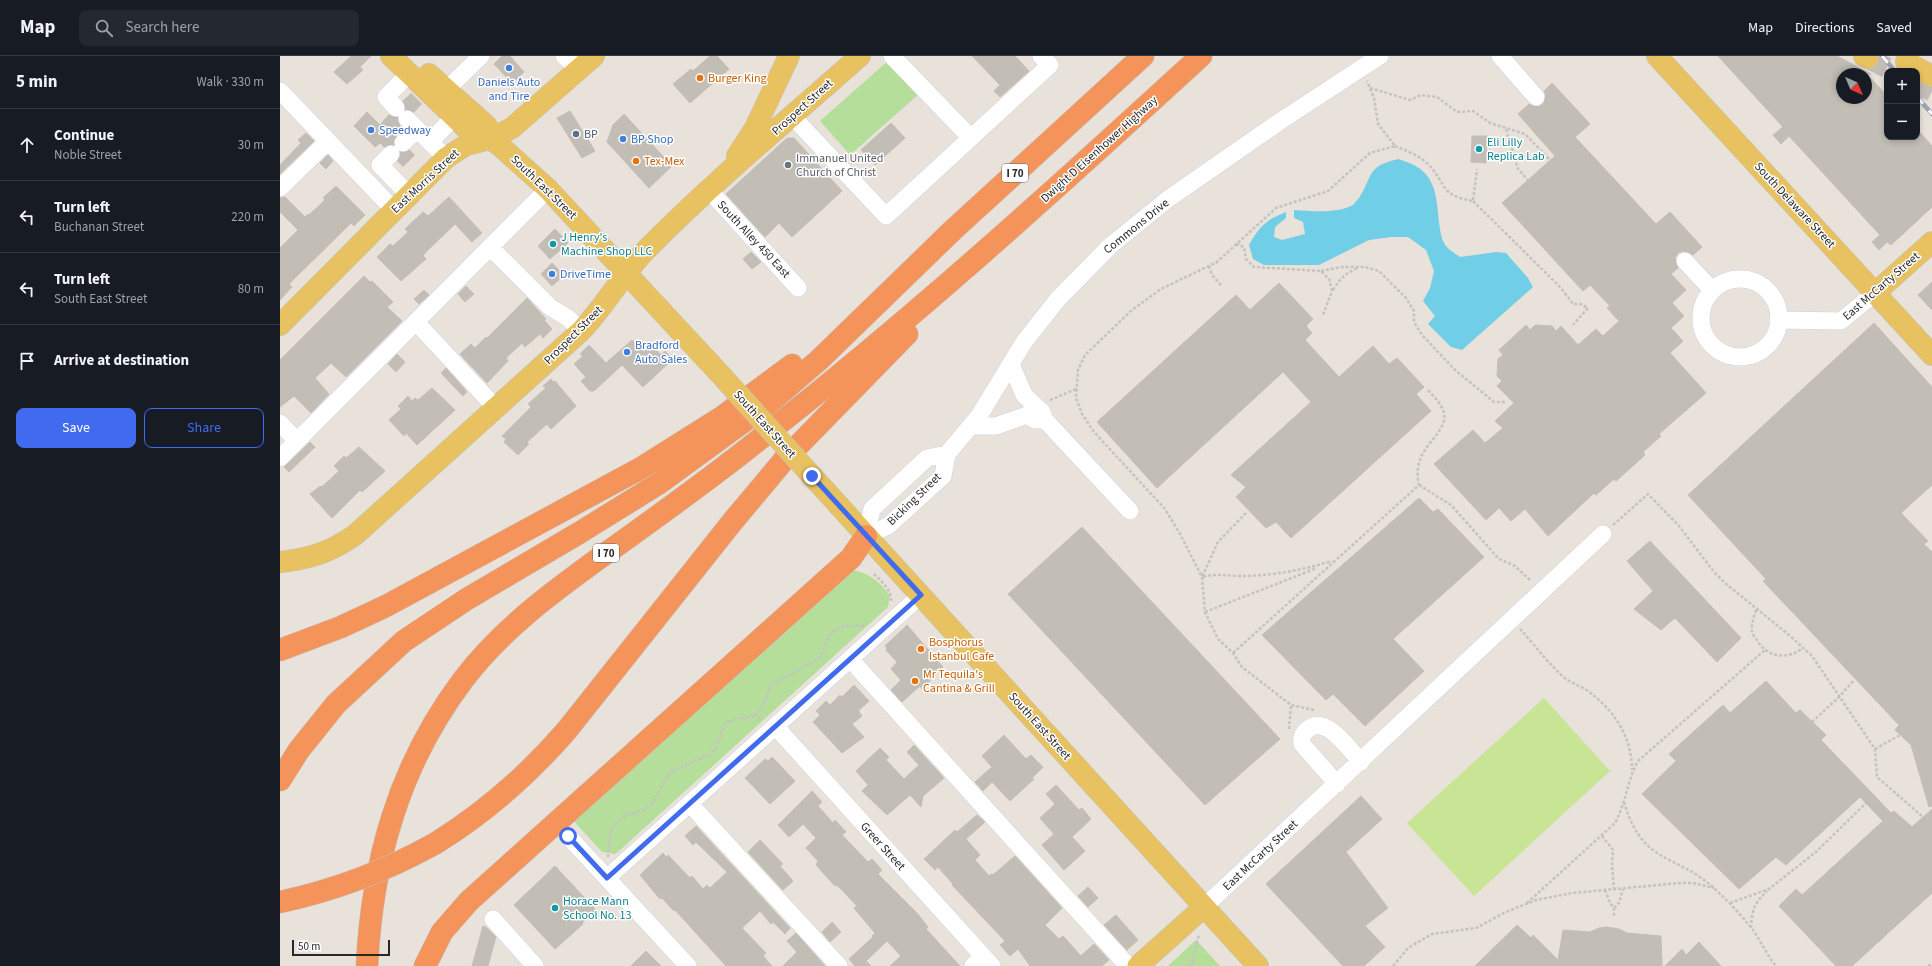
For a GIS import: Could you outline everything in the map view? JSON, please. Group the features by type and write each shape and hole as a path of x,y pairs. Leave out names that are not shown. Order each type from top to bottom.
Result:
{"highway":[{"name":"I 70","path":"280,780 299,750 336,704 404,641 467,599 619,509 700,454 768,403 819,360 958,225 1143,56"},
{"name":"Dwight D Eisenhower Highway","path":"996,243 1201,56"},
{"name":"I 70","path":"366,966 369,919 382,849 401,791 435,723 464,679 484,655 522,616 714,474 804,405 996,243"},
{"path":"280,902 327,891 371,876 436,843 465,824 504,795 543,757 567,730 728,527 784,460 996,243"},
{"path":"280,650 341,628 379,610 659,458 741,404 889,292"},
{"path":"425,966 442,932 468,900 851,558 866,536"}],"main road":[{"name":"South East Street","path":"391,56 410,65 442,95 487,126 490,139"},
{"path":"709,190 750,137 788,56"},
{"name":"Prospect Street","path":"280,562 321,555 337,548 355,535 581,331 598,312 643,253 709,190 860,56"},
{"name":"South Delaware Street","path":"1657,56 1932,355"},
{"path":"1914,59 1932,62"},
{"path":"1914,59 1932,76"},
{"name":"East Morris Street","path":"280,325 446,158 466,144 490,139 512,128 584,60"},
{"name":"South East Street","path":"442,95 454,117 471,133 490,139 516,158 548,189 627,273 1258,966"},
{"name":"East McCarty Street","path":"1875,293 1932,242"},
{"name":"East McCarty Street","path":"1138,966 1204,907"}],"street":[{"path":"442,95 481,56"},
{"path":"892,56 971,138"},
{"name":"Commons Drive","path":"947,454 971,426 1024,342 1050,309 1084,271 1124,233 1155,208 1282,120 1380,56"},
{"path":"1500,56 1536,97"},
{"path":"792,116 886,216 971,138 1045,61"},
{"path":"410,65 386,97 400,131 430,142 446,158"},
{"path":"280,90 394,210"},
{"path":"430,142 454,117"},
{"path":"400,131 380,165 409,195"},
{"path":"280,188 328,141"},
{"path":"280,458 548,189"},
{"name":"South Alley 450 East","path":"709,190 798,288"},
{"path":"490,247 550,307 568,318 581,331"},
{"path":"1685,262 1712,290"},
{"path":"1735,279 1755,282 1764,288 1772,296 1778,309 1778,320 1773,338 1760,350 1743,356 1726,354 1712,345 1705,335 1701,325 1702,308 1706,298 1712,290 1720,284 1735,279"},
{"name":"East McCarty Street","path":"1778,320 1841,321 1875,293"},
{"path":"416,322 496,408"},
{"path":"1011,364 1024,395 1130,511"},
{"path":"971,426 996,426 1027,415 1035,420 1041,413"},
{"path":"280,423 297,440"},
{"name":"Bicking Street","path":"947,454 942,476 888,526 866,536 872,509 927,458 947,454"},
{"name":"East McCarty Street","path":"1204,907 1361,762 1603,534"},
{"path":"607,878 690,804 769,725 850,659 921,595"},
{"path":"850,659 1128,966"},
{"name":"Greer Street","path":"769,725 983,963"},
{"path":"1337,784 1302,744 1301,738 1305,732 1314,725 1328,728 1361,762"},
{"path":"690,804 839,966"},
{"path":"568,836 688,966"},
{"path":"493,919 530,964"}],"path":[{"path":"1361,68 1374,98 1378,124 1395,146 1414,154 1429,165 1447,192 1459,198 1473,201 1561,288 1573,304 1581,304 1588,308 1573,325"},
{"path":"1370,88 1410,100 1421,95 1437,97 1458,112 1473,111 1490,123 1525,134 1550,160"},
{"path":"1506,128 1518,169 1528,180"},
{"path":"1314,710 1291,705 1242,667 1233,653 1218,639 1205,612 1202,577 1180,534 1165,509 1094,432 1082,414 1076,398 1078,370 1085,355 1132,310 1161,289 1217,262 1276,208 1328,191 1370,153 1395,146"},
{"path":"1473,201 1477,169"},
{"path":"1236,244 1244,247 1246,259 1254,267 1321,271 1341,267 1360,267 1379,271 1406,298 1414,311 1414,322 1422,335 1455,370 1494,402 1505,402"},
{"path":"1209,266 1212,275 1221,285"},
{"path":"1323,315 1332,291 1339,279 1348,272 1360,267"},
{"path":"1321,271 1329,279 1332,291"},
{"path":"1041,413 1061,394 1076,389"},
{"path":"1427,389 1442,406 1445,418 1441,428 1420,459 1417,476 1419,485 1451,505 1499,558 1515,566 1543,591"},
{"path":"1233,653 1419,485"},
{"path":"1603,534 1648,494 1679,526 1714,572 1756,610 1812,656 1875,749 1877,777 1923,817"},
{"path":"1202,577 1218,542 1246,513"},
{"path":"1202,577 1213,574 1241,576 1278,574 1302,570 1334,561"},
{"path":"1205,612 1334,561"},
{"path":"1756,610 1752,632 1768,653 1779,656 1791,655 1803,648"},
{"path":"1512,620 1566,679 1594,695 1615,719 1628,740 1632,758 1632,771 1624,802 1615,822 1602,836 1527,903"},
{"path":"608,857 610,834 615,824 624,816 644,810 652,804 670,772 710,754 716,748 722,728 727,722 756,715 761,710 771,685 820,658 829,636 835,630 854,624 869,627"},
{"path":"1632,771 1643,757 1765,650"},
{"path":"1812,722 1839,697 1854,680"},
{"path":"756,715 769,725"},
{"path":"1875,749 1900,735"},
{"path":"1624,802 1633,827 1651,849 1699,877 1714,888 1730,903 1751,928 1776,966"},
{"path":"1751,928 1752,910 1758,900 1769,889 1816,852 1866,803"},
{"path":"1602,836 1613,850 1612,866 1614,889"},
{"path":"1393,966 1408,948 1432,934 1476,928 1527,903 1572,893 1680,883 1693,883 1714,888"},
{"path":"1614,908 1619,903 1623,889"},
{"path":"1730,903 1769,889"},
{"path":"1604,890 1614,908 1614,916"},
{"path":"1188,966 1193,961 1199,933"},
{"path":"1928,966 1932,964"}],"green space":[{"path":"889,60 919,94 850,155 820,121"},
{"path":"850,570 868,575 878,582 890,596 888,607 619,851 615,854 602,852 570,817"},
{"path":"1544,698 1610,771 1474,896 1407,823"},
{"path":"1196,940 1220,966 1168,966"}],"water":[{"path":"1398,159 1419,168 1426,174 1431,182 1436,199 1441,234 1444,244 1447,247 1460,257 1496,252 1506,253 1528,278 1533,287 1462,350 1451,347 1428,324 1435,316 1423,301 1430,288 1434,271 1426,250 1408,237 1392,237 1369,240 1319,265 1264,265 1253,259 1249,245 1260,228 1268,221 1286,212 1286,218 1275,227 1274,237 1282,240 1305,234 1303,222 1294,218 1294,210 1332,211 1353,205 1364,190 1372,172 1381,165"}],"building":[{"path":"351,56 371,56 360,67 363,70 347,84 334,72"},
{"name":"Daniels Auto and Tire","path":"502,56 510,56 524,72 512,83 494,64"},
{"name":"Burger King","path":"710,56 717,56 729,69 690,103 673,84 691,69 693,71"},
{"path":"972,56 1015,56 1029,71 1000,97 994,91 1000,85"},
{"path":"1718,56 1837,56 1860,68 1836,68 1836,104 1872,104 1872,80 1884,93 1884,140 1920,140 1920,132 1932,146 1932,207 1891,245 1887,242 1879,250 1872,242 1880,235 1789,136 1781,144 1773,135 1783,127"},
{"path":"1552,83 1590,124 1575,137 1656,224 1670,212 1702,247 1693,255 1683,251 1678,253 1675,258 1678,268 1671,274 1686,290 1672,303 1684,316 1671,328 1683,341 1670,353 1706,393 1659,434 1661,436 1643,452 1645,455 1616,481 1614,479 1596,495 1594,493 1548,536 1525,509 1511,521 1499,508 1486,520 1434,464 1473,430 1485,443 1503,428 1495,421 1514,403 1497,386 1502,381 1497,376 1498,359 1503,355 1499,350 1526,325 1530,330 1535,325 1552,326 1556,331 1561,326 1578,345 1596,329 1603,336 1619,321 1607,308 1610,306 1590,285 1583,291 1502,203 1555,156 1518,114 1529,104 1538,107 1543,104 1546,95 1544,91"},
{"path":"407,97 418,108 414,112 406,109 403,101"},
{"path":"570,111 595,151 582,158 557,118"},
{"path":"367,112 380,125 389,115 397,118 400,126 393,133 396,136 393,144 384,147 380,143 375,147 354,126"},
{"path":"624,114 672,166 649,188 607,142 613,125"},
{"path":"891,123 905,138 875,165 861,150"},
{"path":"306,133 314,141 280,174 280,165 301,143 298,140"},
{"name":"Eli Lilly Replica Lab","path":"1472,136 1487,136 1486,163 1471,162"},
{"name":"Immanuel United Church of Christ","path":"787,138 794,138 842,191 792,237 779,223 765,237 726,194"},
{"path":"328,155 333,161 326,169 320,163"},
{"path":"336,186 365,215 354,226 351,223 289,284 292,287 280,300 280,248 298,230 280,212 280,198 285,197 305,217 325,200 323,198"},
{"path":"449,197 482,233 472,242 455,224 426,252 423,256 426,259 401,281 377,257 390,244 393,246 408,232 405,229 423,212 428,216"},
{"name":"J Henry's Machine Shop LLC","path":"555,229 568,243 550,259 538,246"},
{"path":"751,252 761,262 752,269 743,259"},
{"name":"DriveTime","path":"552,263 564,275 552,286 541,274"},
{"path":"364,276 370,282 372,281 393,302 387,307 402,321 346,377 331,363 315,378 329,394 311,413 294,396 280,407 280,360"},
{"path":"1932,282 1932,310 1918,295"},
{"path":"1279,283 1313,319 1306,326 1312,333 1305,340 1339,377 1373,346 1389,364 1397,358 1424,387 1416,394 1431,411 1291,538 1276,522 1266,528 1236,497 1246,487 1231,475 1311,402 1283,372 1157,488 1097,422 1236,295 1250,310"},
{"path":"466,286 474,294 465,302 458,294"},
{"path":"424,290 429,295 419,304 414,299"},
{"path":"527,298 546,319 544,320 552,329 543,338 540,334 525,347 522,343 506,358 508,361 487,383 460,354 471,344 475,348 486,337 487,338"},
{"path":"1874,323 1932,387 1932,485 1901,513 1928,541 1924,544 1932,552 1932,806 1929,807 1911,745 1895,730 1899,725 1763,581 1766,579 1688,495"},
{"path":"632,340 642,350 650,343 661,355 665,351 673,359 643,387 622,365 594,391 590,391 581,381 586,377 574,364 583,356 580,354 589,345 606,363"},
{"path":"397,354 405,362 396,372 388,364"},
{"path":"446,368 467,392 463,396 441,373"},
{"path":"551,379 553,382 555,381 576,406 551,429 547,424 527,442 529,444 518,455 504,442 506,439 502,436 531,407 528,404 546,388 543,386"},
{"path":"432,388 455,410 417,445 406,433 404,436 389,420 401,409 398,406 408,396 412,401 415,398 418,400"},
{"path":"310,442 315,447 289,472 284,467"},
{"path":"359,447 385,471 362,492 360,490 332,518 310,494 319,487 323,486 339,471 334,466 344,456 346,458"},
{"path":"1419,498 1433,512 1438,509 1484,557 1393,639 1424,671 1365,726 1333,694 1326,700 1262,635"},
{"path":"1082,527 1280,739 1205,805 1008,594"},
{"path":"1650,541 1741,638 1717,662 1675,618 1661,630 1634,609 1653,591 1627,561"},
{"path":"907,625 943,667 922,689 920,686 902,702 891,690 901,680 891,669 897,662 886,650 887,648 885,646"},
{"path":"1766,681 1796,713 1800,710 1826,735 1821,740 1891,813 1894,811 1912,827 1932,809 1932,893 1852,966 1836,966 1779,906 1796,889 1802,895 1883,821 1860,797 1786,865 1776,857 1739,889 1642,794 1676,761 1669,754 1723,705 1730,713"},
{"path":"854,685 869,701 859,710 862,716 852,724 864,737 842,753 813,722 820,715 816,711 826,701 830,705 840,695 842,697"},
{"path":"1004,735 1026,759 1031,755 1043,767 1032,778 1034,779 1010,801 992,782 983,791 975,782 992,767 982,756"},
{"path":"914,745 944,778 923,796 921,807 910,795 887,815 862,791 868,785 856,771 880,748 889,757 886,760 904,779 919,765 907,752"},
{"path":"772,757 795,781 770,804 745,778 765,759 768,761"},
{"path":"1056,785 1079,810 1082,808 1091,819 1072,837 1085,851 1064,870 1042,845 1054,834 1040,818 1055,804 1046,794"},
{"path":"812,791 822,802 818,806 833,823 835,820 846,832 842,835 868,862 872,859 882,870 878,874 917,913 928,927 926,929 960,966 890,966 901,956 887,941 866,961 871,966 855,966 849,959 873,937 872,936 875,933 854,908 857,906 839,887 836,885 835,886 816,865 818,861 806,848 816,838 803,824 789,837 778,825"},
{"path":"1361,796 1382,819 1346,852 1388,908 1365,926 1385,947 1364,966 1343,966 1266,884"},
{"path":"977,815 985,822 966,839 980,855 975,860 989,876 991,874 993,875 1015,856 1062,908 1045,925 1059,939 1063,936 1081,956 1094,944 1109,960 1102,966 1030,966 1018,949 1010,956 1000,945 1005,941 952,885 953,884 938,867 935,870 924,859 955,830 957,832"},
{"path":"696,826 790,928 785,934 773,922 771,924 760,911 742,928 766,953 763,956 772,966 726,966 675,910 674,911 662,898 660,899 640,875 663,853 666,857 668,855 690,878 692,876 703,889 707,885 710,888 727,872 696,842 693,845 685,836"},
{"path":"760,840 783,864 780,866 793,881 783,890 748,852"},
{"name":"Horace Mann School No. 13","path":"555,866 596,910 555,949 514,905"},
{"path":"1088,887 1098,898 1088,907 1078,896"},
{"path":"1116,915 1138,940 1127,950 1104,925"},
{"path":"832,922 841,932 830,942 822,932"},
{"path":"1517,925 1531,938 1533,935 1558,960 1563,930 1590,932 1599,928 1607,927 1619,929 1627,933 1661,936 1662,966 1475,966"},
{"path":"483,926 496,937 488,966 472,966"},
{"path":"796,933 825,966 783,966 797,952 787,941"},
{"path":"1699,942 1721,966 1665,966 1682,949 1686,955"},
{"path":"646,951 661,966 631,966"}],"tunnel":[{"path":"1868,58 1887,68"},
{"path":"1920,85 1932,91"},
{"path":"405,99 416,110"},
{"path":"388,116 399,127"},
{"path":"385,148 397,137"},
{"path":"397,161 409,149"}],"railway":[{"path":"1882,56 1892,68"},
{"path":"1920,100 1932,114"}],"place":[{"name":"Daniels Auto and Tire","path":"509,68"},
{"name":"Burger King","path":"700,78"},
{"name":"Speedway","path":"371,130"},
{"name":"BP","path":"576,134"},
{"name":"BP Shop","path":"623,139"},
{"name":"Eli Lilly Replica Lab","path":"1479,149"},
{"name":"Tex-Mex","path":"636,161"},
{"name":"Immanuel United Church of Christ","path":"788,165"},
{"name":"J Henry's Machine Shop LLC","path":"553,244"},
{"name":"DriveTime","path":"552,274"},
{"name":"Bradford Auto Sales","path":"627,352"},
{"name":"Bosphorus Istanbul Cafe","path":"921,649"},
{"name":"Mr Tequila's Cantina & Grill","path":"915,681"},
{"name":"Horace Mann School No. 13","path":"555,908"}],"route":[{"path":"568,836 607,878 921,595 812,476"}]}
